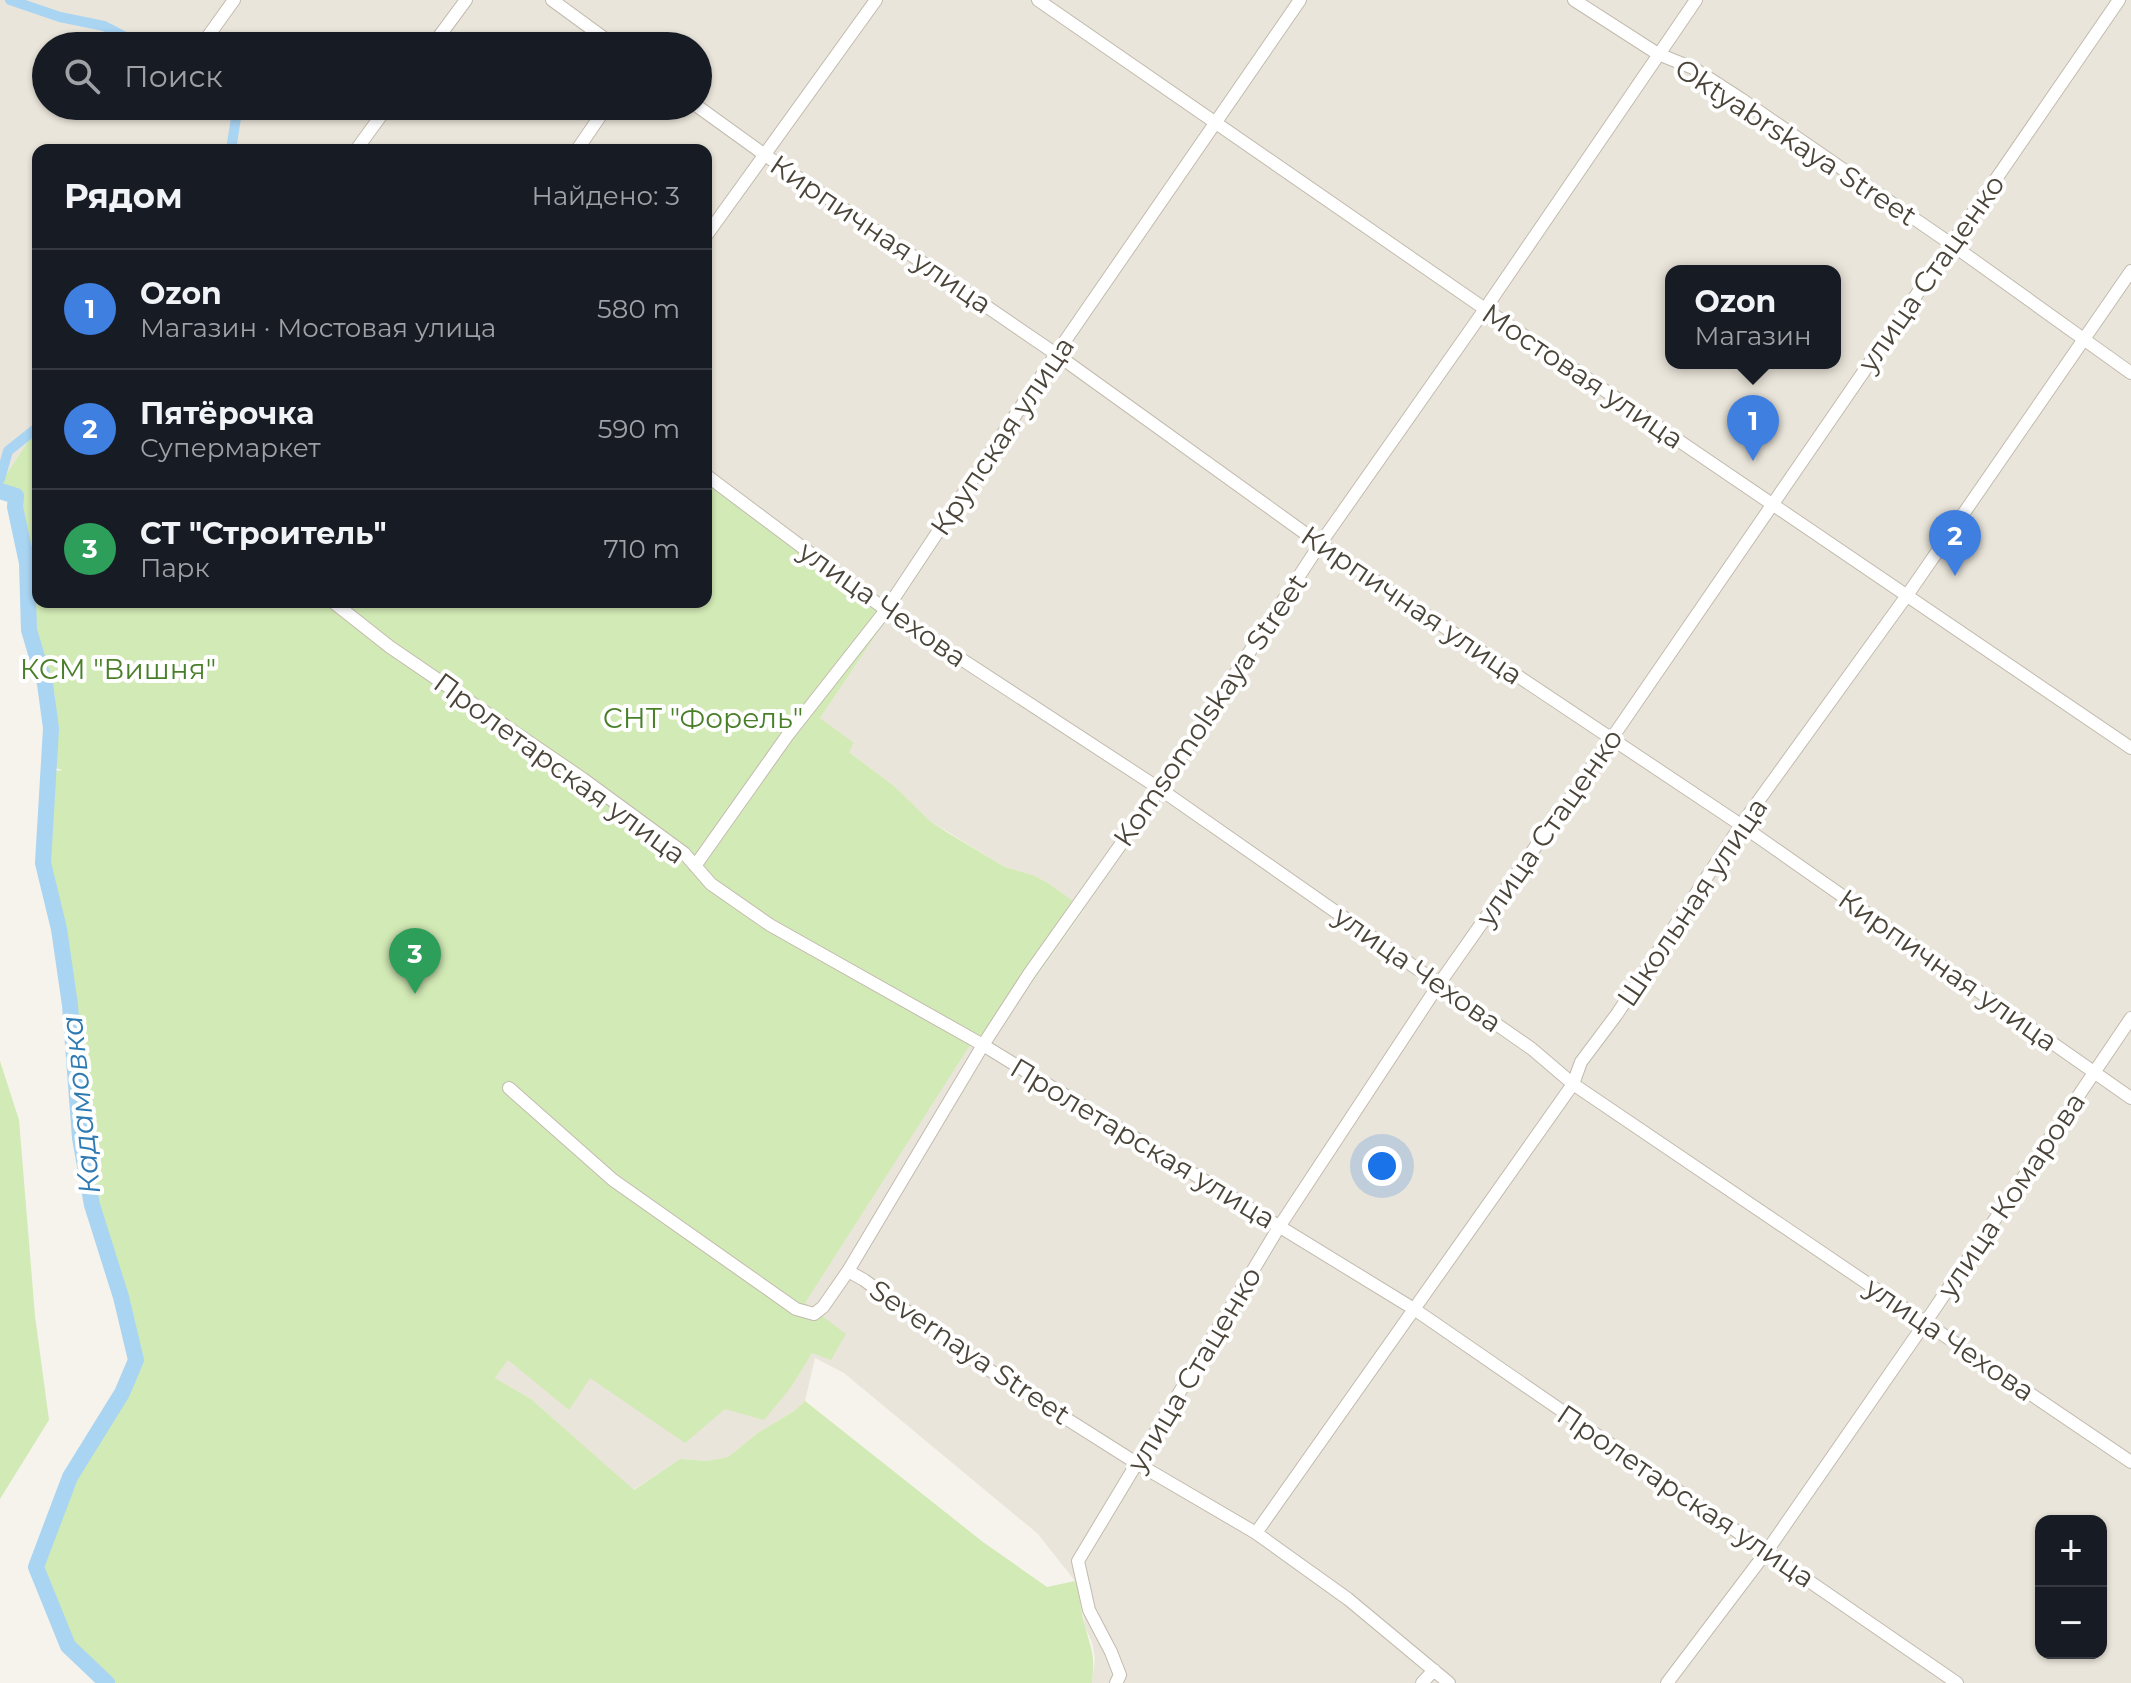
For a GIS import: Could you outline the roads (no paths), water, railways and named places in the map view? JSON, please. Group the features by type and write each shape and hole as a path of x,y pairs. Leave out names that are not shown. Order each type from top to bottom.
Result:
{"street":[{"path":"211,32 234,0"},
{"path":"442,32 466,0"},
{"path":"552,0 596,32"},
{"path":"712,228 876,0"},
{"name":"Мостовая улица","path":"1038,0 1485,309 2131,748"},
{"name":"Крупская улица","path":"695,866 787,736 886,610 1056,354 1300,0"},
{"name":"Oktyabrskaya Street","path":"1574,0 1658,54 1693,68 1951,244 2131,373"},
{"name":"Komsomolskaya Street","path":"848,1271 1029,974 1160,789 1320,544 1696,0"},
{"name":"улица Стаценко","path":"1116,1683 1120,1675 1089,1610 1078,1561 1279,1227 1439,984 1612,738 2119,0"},
{"name":"Кирпичная улица","path":"712,117 1056,354 1320,544 1741,825 2131,1098"},
{"path":"360,144 378,120"},
{"path":"581,144 597,120"},
{"name":"Школьная улица","path":"1256,1533 1573,1084 1581,1062 1617,1014 1741,825 1908,594 2131,271"},
{"name":"улица Чехова","path":"712,480 886,610 1160,789 1532,1049 1573,1084 2131,1462"},
{"name":"Пролетарская улица","path":"341,608 390,647 583,779 684,853 711,884 770,925 983,1045 1414,1309 1957,1683"},
{"name":"улица Комарова","path":"1667,1683 1767,1551 2131,1018"},
{"name":"Severnaya Street","path":"509,1088 613,1180 796,1309 814,1314 823,1307 848,1271 972,1359 1138,1464 1256,1533 1348,1599 1449,1683"},
{"path":"1422,1683 1434,1670"}],"waterway":[{"path":"10,0 116,32"},
{"path":"232,144 236,120"},
{"path":"0,479 8,451 32,432"},
{"name":"Кадамовка","path":"0,491 16,496 15,507 27,563 29,630 45,684 51,728 43,863 59,929 70,1005 80,1138 92,1205 121,1297 136,1360 122,1393 70,1477 36,1567 68,1646 107,1683"}],"place":[{"name":"Ozon","path":"1753,461"},
{"name":"Пятёрочка","path":"1955,576"},
{"name":"СТ \"Строитель\"","path":"415,994"}],"park label":[{"name":"КСМ \"Вишня\"","path":"118,669"},
{"name":"СНТ \"Форель\"","path":"703,718"}]}
